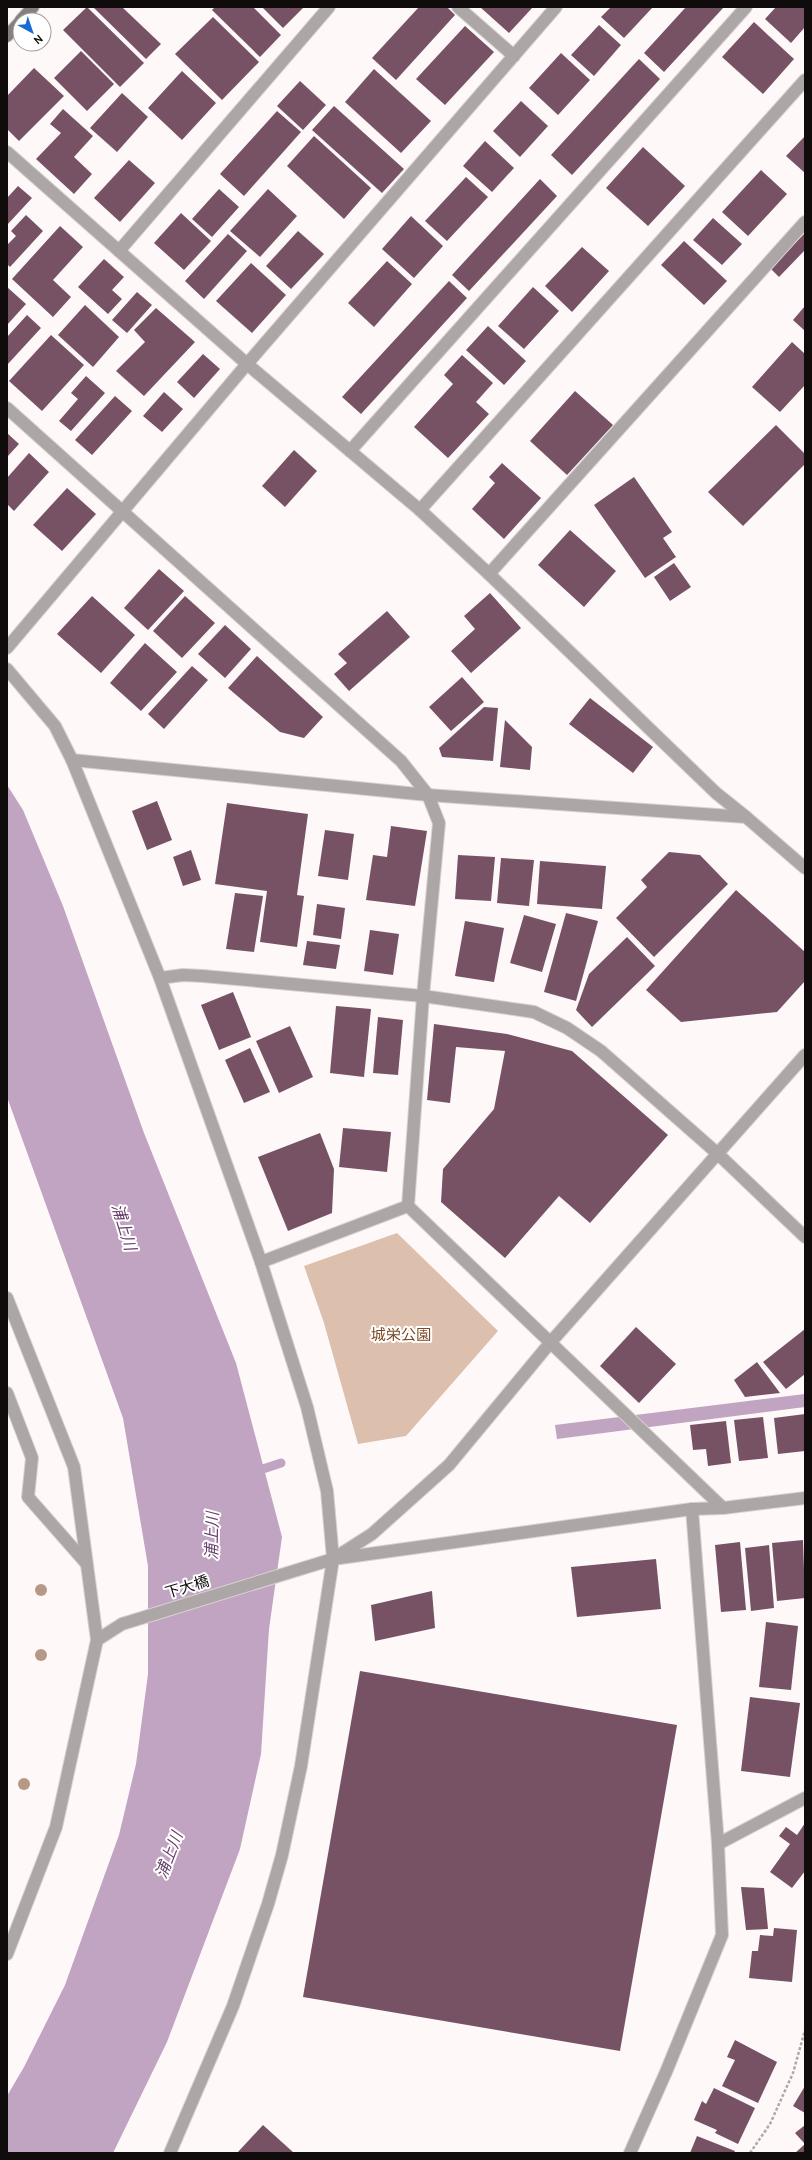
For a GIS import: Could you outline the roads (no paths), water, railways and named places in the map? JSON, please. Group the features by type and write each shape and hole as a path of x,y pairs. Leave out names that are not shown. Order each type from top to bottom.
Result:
{"street":[{"path":"119,251 329,7"},
{"path":"458,7 514,56"},
{"path":"7,648 247,364 556,7"},
{"path":"350,451 746,7"},
{"path":"420,510 805,80"},
{"path":"7,152 247,364 420,510 489,574 716,793 805,868"},
{"path":"489,574 805,222"},
{"path":"7,408 401,760 428,795 439,823 423,996 408,1206"},
{"path":"7,669 55,726 72,760 160,978 261,1262 307,1407 325,1483 333,1559 301,1766 282,1855 268,1904 233,2006 170,2153"},
{"path":"72,760 428,795 746,817"},
{"path":"160,978 183,975 203,976 423,996 534,1012 567,1028 601,1051 718,1154 805,1237"},
{"path":"333,1559 372,1534 449,1465 550,1343 805,1055"},
{"path":"261,1262 408,1206"},
{"path":"408,1206 723,1508"},
{"path":"7,1298 74,1467 97,1640 56,1828 7,1954"},
{"path":"7,1393 32,1458 28,1497 86,1563"},
{"path":"333,1559 692,1509 723,1508 805,1498"},
{"path":"630,2153 666,2072 722,1935 718,1844 692,1509"},
{"name":"下大橋","path":"97,1640 122,1624 333,1559"},
{"path":"718,1844 805,1798"}],"water":[{"name":"浦上川","path":"7,785 23,810 63,906 144,1133 236,1363 282,1537 269,1629 261,1754 240,1849 167,2042 113,2153 7,2153 7,2096 24,2067 65,1985 119,1835 136,1764 148,1674 148,1566 123,1418 7,1097"},
{"path":"805,1394 805,1407 557,1439 555,1425"}],"waterway":[{"path":"254,1472 281,1463"}],"park label":[{"name":"城栄公園","path":"401,1335"}]}
